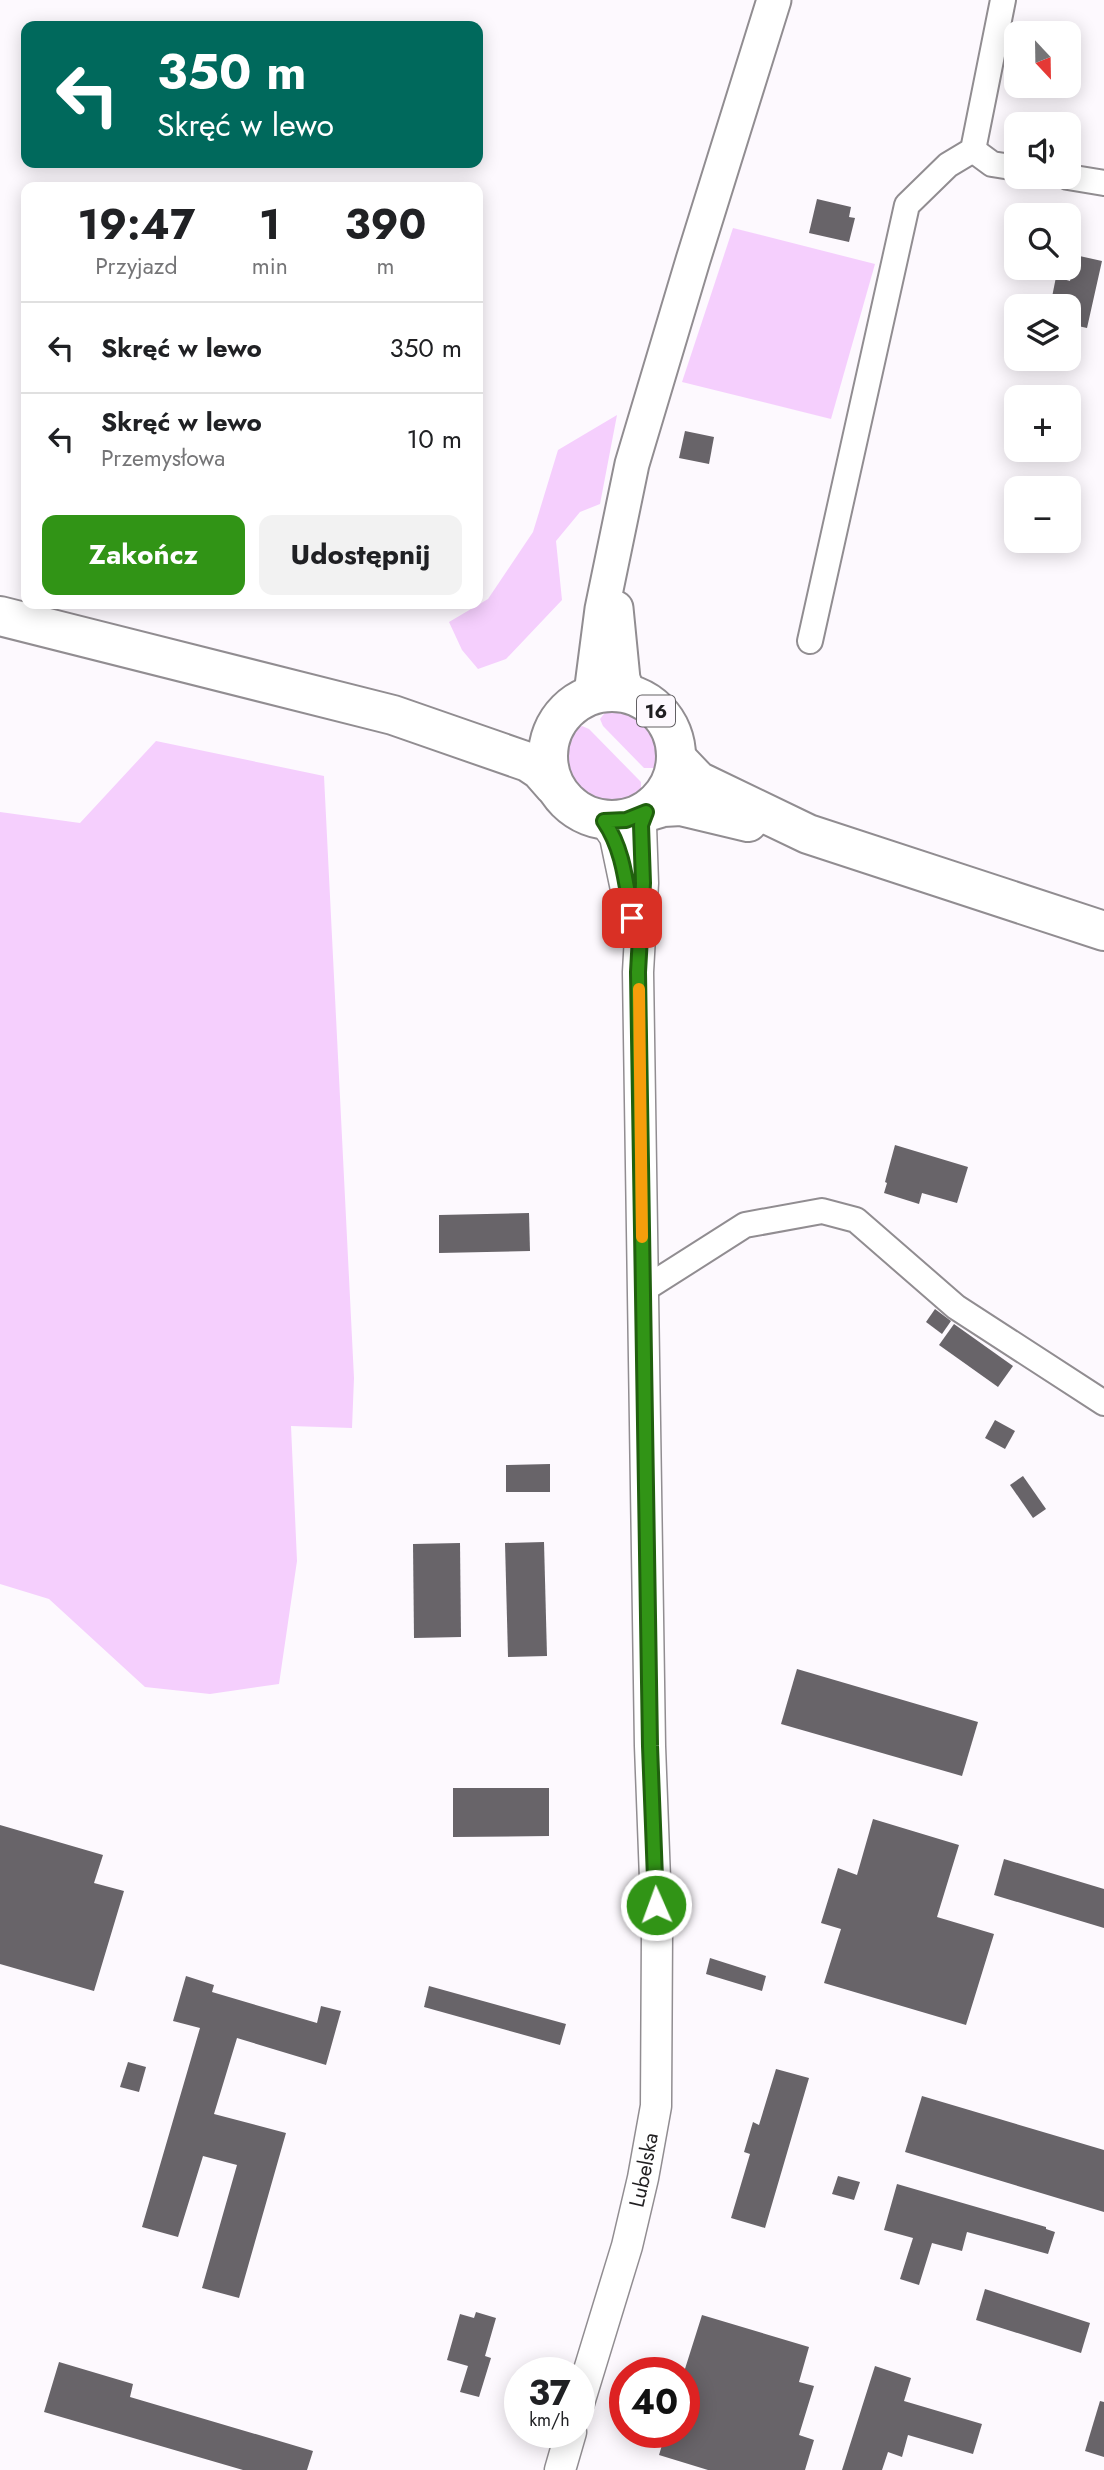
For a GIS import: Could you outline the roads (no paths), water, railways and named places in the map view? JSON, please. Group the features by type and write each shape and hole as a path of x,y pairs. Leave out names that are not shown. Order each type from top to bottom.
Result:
{"main road":[{"path":"554,786 547,765 548,744 556,724 569,708 587,697 592,686 602,609 632,464 774,0"},
{"path":"612,563 623,679 629,694"},
{"path":"0,616 393,715 528,762 540,770 566,803 584,815 604,821 626,820 663,807 681,806 733,820 808,834 1104,931"},
{"name":"16","path":"587,697 608,692 629,694 649,704 664,718 673,737 676,758"},
{"path":"393,715 526,732 543,730 556,724"},
{"path":"646,812 663,796 673,778 676,758"},
{"path":"676,758 698,781 808,834"}],"street":[{"path":"810,641 907,205 948,165 973,150 1003,0"},
{"path":"973,150 992,164 1004,166"},
{"path":"1081,179 1104,183"},
{"path":"638,972 643,883 641,825 646,812"},
{"path":"604,821 615,837 623,868 638,972"},
{"name":"Lubelska","path":"593,2357 626,2246 643,2178 656,2106 657,1932 650,1746 638,972"},
{"path":"643,1290 745,1225 822,1211 856,1220 956,1307 1104,1402"},
{"path":"560,2470 566,2448"}]}
